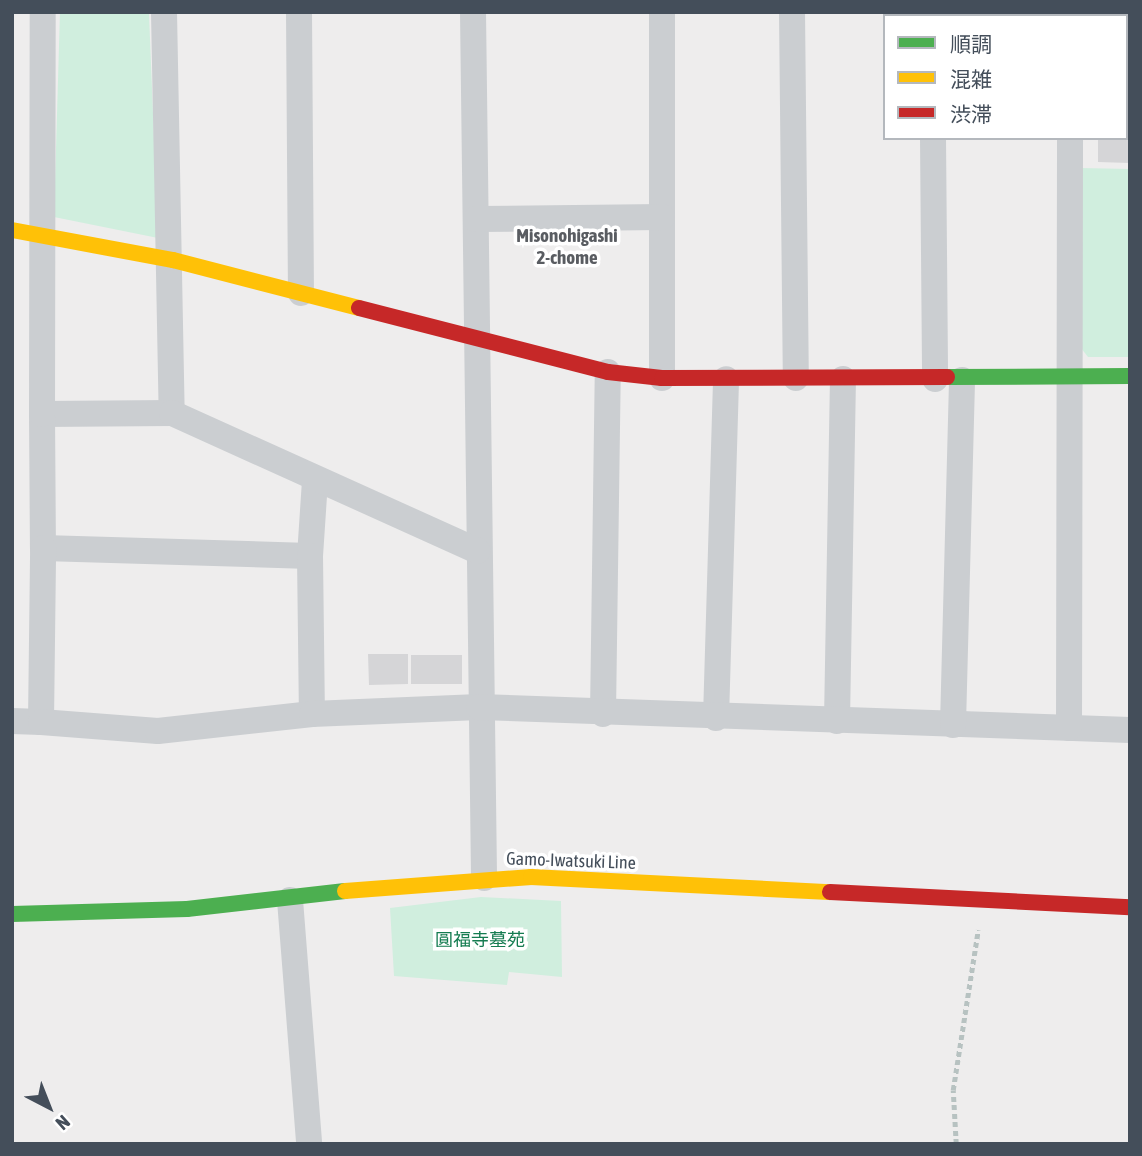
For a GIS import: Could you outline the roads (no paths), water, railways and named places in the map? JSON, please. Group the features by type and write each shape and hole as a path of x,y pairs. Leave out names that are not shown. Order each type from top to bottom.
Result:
{"street":[{"path":"41,722 43,548 40,231 43,12"},
{"path":"164,12 173,260 172,413"},
{"path":"299,12 300,293"},
{"path":"472,12 479,707 484,878"},
{"path":"662,12 663,379"},
{"path":"792,12 796,378"},
{"path":"933,140 935,379"},
{"path":"1069,728 1070,140"},
{"path":"475,219 662,217"},
{"path":"12,230 40,231 173,260 608,372 663,379 1068,380 1130,376"},
{"path":"603,714 608,372"},
{"path":"716,718 726,379"},
{"path":"837,721 843,379"},
{"path":"953,725 962,380"},
{"path":"42,414 172,413 477,551"},
{"path":"312,715 310,556 315,480"},
{"path":"43,548 310,556"},
{"path":"12,721 158,731 312,715 479,707 716,718 1130,730"},
{"name":"Gamo-Iwatsuki Line","path":"12,914 103,915 290,900 484,878 1130,907"},
{"path":"290,900 309,1144"}],"district":[{"name":"Misonohigashi 2-chome","path":"567,247"}],"park label":[{"name":"圓福寺墓苑","path":"480,940"}]}
